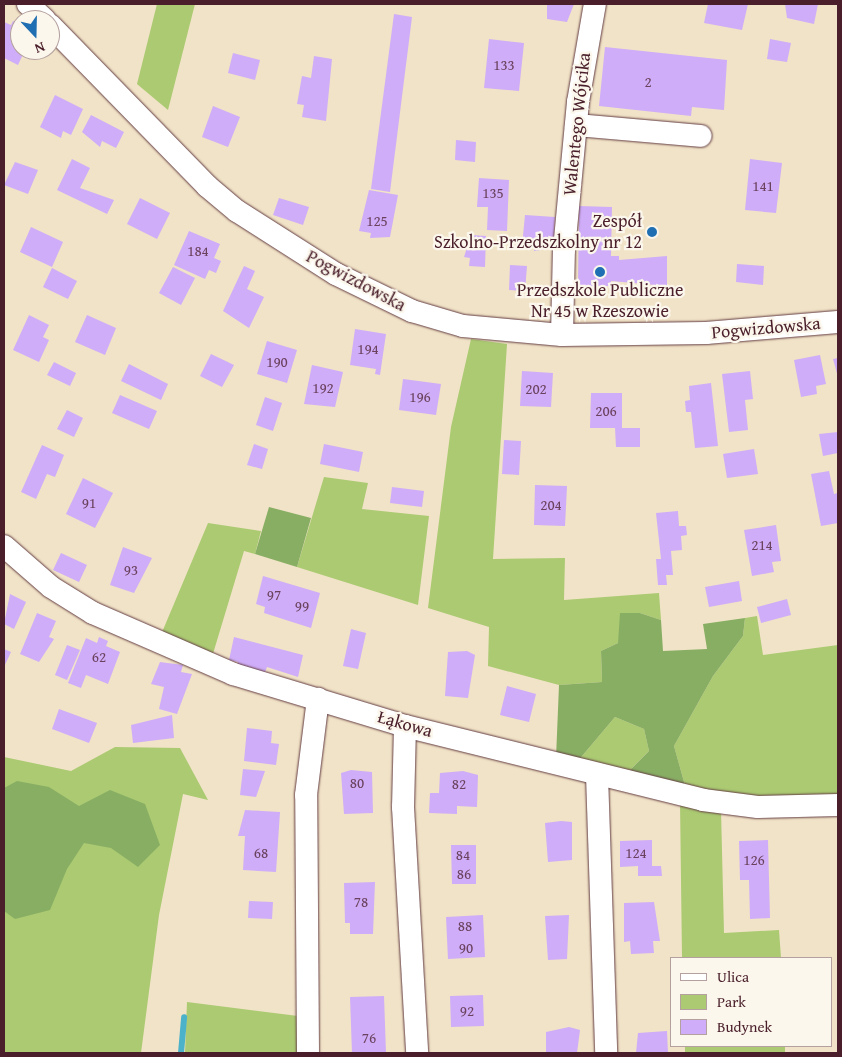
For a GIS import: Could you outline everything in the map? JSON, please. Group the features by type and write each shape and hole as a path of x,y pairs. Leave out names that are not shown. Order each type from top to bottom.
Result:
{"street":[{"name":"Walentego Wójcika","path":"562,335 564,250 576,125 594,4"},
{"name":"Pogwizdowska","path":"60,35 207,186 336,274 390,302 463,326 562,335 706,334 838,322"},
{"path":"576,125 701,136"},
{"name":"Łąkowa","path":"4,546 51,587 92,613 233,674 406,726 703,800 758,807 838,806"},
{"path":"308,1053 306,795 318,699"},
{"path":"406,726 402,807 416,1053"},
{"path":"597,775 606,1053"}],"green space":[{"path":"157,4 195,4 168,110 137,84"},
{"path":"471,339 507,344 493,559 565,558 564,600 659,593 661,620 640,613 618,643 601,651 602,682 559,685 488,666 489,627 428,608 451,427"},
{"path":"324,477 368,483 362,509 429,516 418,605 297,567"},
{"path":"269,507 311,518 297,567 255,554"},
{"path":"208,523 261,531 255,554 244,551 212,657 160,637"},
{"path":"620,613 640,613 661,620 663,651 707,649 703,624 745,618 743,636 713,676 674,746 686,789 625,775 649,751 644,729 615,717 577,762 556,758 559,685 602,682 601,651 618,643"},
{"path":"757,616 763,655 838,645 838,796 761,801 686,789 674,746 713,676 743,636 745,618"},
{"path":"615,717 644,729 649,751 625,775 577,762"},
{"path":"115,747 180,748 208,800 183,794 159,915 141,1053 4,1053 4,757 71,771"},
{"path":"17,781 49,787 79,806 110,790 145,804 160,845 138,867 111,848 84,843 67,869 50,910 15,919 4,911 4,788"},
{"path":"680,802 721,810 724,933 779,930 781,957 682,957"},
{"path":"187,1002 298,1016 299,1053 185,1053"},
{"path":"685,1047 785,1047 785,1053 685,1053"}],"building":[{"path":"547,4 574,4 567,22 547,19"},
{"path":"708,4 748,4 742,30 704,23"},
{"path":"785,4 818,4 814,24 787,18"},
{"path":"394,14 412,17 390,192 371,189"},
{"path":"4,22 10,25 10,60 20,60 18,65 4,58"},
{"path":"489,39 524,43 519,91 484,88"},
{"path":"770,39 791,43 787,62 767,59"},
{"path":"605,47 727,60 724,110 692,107 691,116 599,106"},
{"path":"233,53 260,60 255,80 228,73"},
{"path":"314,56 332,59 326,121 302,117 304,105 297,104 302,76 311,78"},
{"path":"55,95 83,109 71,135 63,131 61,138 40,127"},
{"path":"213,106 240,117 228,147 202,137"},
{"path":"91,115 124,132 116,148 102,141 100,147 82,132"},
{"path":"456,140 476,142 475,162 455,160"},
{"path":"72,159 90,168 80,188 114,200 107,214 57,190"},
{"path":"750,159 782,163 776,213 745,210"},
{"path":"15,162 38,170 28,194 4,185"},
{"path":"479,178 509,180 507,231 487,230 488,207 477,207"},
{"path":"369,190 398,195 390,237 370,238 371,233 359,231"},
{"path":"140,198 170,213 157,239 127,224"},
{"path":"279,198 309,207 303,225 273,215"},
{"path":"579,206 612,207 611,256 619,256 619,260 667,256 667,286 611,281 611,286 578,286"},
{"path":"525,215 555,217 553,248 534,251 534,247 522,246"},
{"path":"31,227 63,242 52,267 20,252"},
{"path":"189,231 220,244 214,258 221,261 216,273 209,270 205,279 174,265"},
{"path":"471,235 486,236 485,267 469,266 470,258 464,257"},
{"path":"737,264 764,266 763,285 736,282"},
{"path":"510,265 527,266 525,291 509,290"},
{"path":"244,266 255,271 247,289 264,297 249,328 223,311"},
{"path":"173,267 195,278 181,305 159,293"},
{"path":"52,268 77,281 68,299 43,287"},
{"path":"29,315 49,325 43,337 49,340 39,362 13,350"},
{"path":"87,315 116,328 105,355 75,342"},
{"path":"355,329 386,334 380,375 375,374 376,369 350,365"},
{"path":"267,341 297,350 287,383 257,374"},
{"path":"211,354 234,365 222,387 200,376"},
{"path":"820,355 826,384 816,386 817,394 801,397 794,360"},
{"path":"838,358 838,377 833,359"},
{"path":"54,362 76,373 70,386 47,375"},
{"path":"129,364 168,384 161,400 121,381"},
{"path":"312,365 343,372 335,407 304,404"},
{"path":"522,371 553,373 551,407 520,406"},
{"path":"750,371 753,399 745,400 748,430 729,432 722,374"},
{"path":"403,379 441,384 436,415 399,410"},
{"path":"711,383 718,446 695,448 691,412 686,412 685,401 690,400 689,386"},
{"path":"591,393 622,393 622,428 640,428 640,447 616,447 615,428 590,428"},
{"path":"120,395 157,411 149,429 112,413"},
{"path":"265,397 282,403 273,431 256,425"},
{"path":"67,410 83,418 74,437 57,429"},
{"path":"838,432 838,453 823,456 819,434"},
{"path":"504,440 521,441 519,475 502,474"},
{"path":"254,444 268,449 262,469 247,465"},
{"path":"324,444 363,452 359,472 320,464"},
{"path":"42,445 64,455 55,477 47,474 36,499 21,492"},
{"path":"754,449 758,474 727,478 723,454"},
{"path":"829,471 834,494 838,493 838,523 821,526 811,474"},
{"path":"83,478 113,493 95,528 66,514"},
{"path":"535,485 567,486 565,526 534,525"},
{"path":"392,487 424,491 422,507 390,503"},
{"path":"678,511 679,526 686,526 687,535 681,536 682,550 671,551 673,575 666,575 667,585 658,585 656,559 661,559 656,513"},
{"path":"776,525 781,561 772,562 774,572 752,576 744,530"},
{"path":"123,547 152,558 134,593 110,585"},
{"path":"61,553 87,565 79,582 53,570"},
{"path":"263,576 320,593 311,628 264,613 265,607 256,604"},
{"path":"739,581 742,601 709,607 705,587"},
{"path":"10,594 26,602 14,629 4,624"},
{"path":"787,599 791,615 761,623 757,607"},
{"path":"37,613 56,621 49,637 54,639 39,662 20,654"},
{"path":"351,629 366,633 358,669 343,666"},
{"path":"99,637 108,641 106,646 120,652 108,684 86,675 81,688 68,683 86,638 97,643"},
{"path":"234,637 303,655 298,677 267,667 264,675 236,668 238,662 229,660"},
{"path":"67,645 80,650 67,680 55,675"},
{"path":"4,649 11,652 4,667"},
{"path":"467,651 475,655 468,698 445,696 448,652"},
{"path":"160,662 183,665 181,672 192,674 177,714 159,709 164,687 151,684"},
{"path":"507,686 536,694 529,722 500,715"},
{"path":"59,709 97,723 89,743 52,729"},
{"path":"172,715 174,738 133,743 131,725"},
{"path":"247,728 272,731 271,743 279,744 276,765 244,761"},
{"path":"243,769 265,771 256,797 240,795"},
{"path":"351,770 372,772 373,813 344,814 341,773"},
{"path":"463,771 478,775 477,807 457,806 457,814 429,813 430,793 439,793 440,773"},
{"path":"245,810 280,812 276,872 243,870 245,836 238,836"},
{"path":"572,822 572,860 548,862 545,823"},
{"path":"652,840 652,866 661,866 662,876 638,876 638,866 620,867 620,841"},
{"path":"768,840 770,918 750,919 749,880 740,880 739,841"},
{"path":"451,845 476,845 476,884 452,884"},
{"path":"375,882 373,934 350,934 350,923 345,923 344,883"},
{"path":"249,901 273,902 272,919 248,918"},
{"path":"654,902 660,941 653,941 654,953 631,954 630,941 624,942 624,903"},
{"path":"483,915 485,957 448,959 446,917"},
{"path":"569,915 567,959 548,960 545,916"},
{"path":"483,995 484,1026 451,1027 450,996"},
{"path":"384,996 386,1053 352,1053 350,997"},
{"path":"569,1027 580,1030 577,1053 546,1053 546,1032"},
{"path":"667,1031 668,1053 636,1053 638,1033"}],"waterway":[{"path":"181,1053 184,1017"}],"place":[{"name":"Zespół Szkolno-Przedszkolny nr 12","path":"652,232"},
{"name":"Przedszkole Publiczne Nr 45 w Rzeszowie","path":"600,272"}]}
